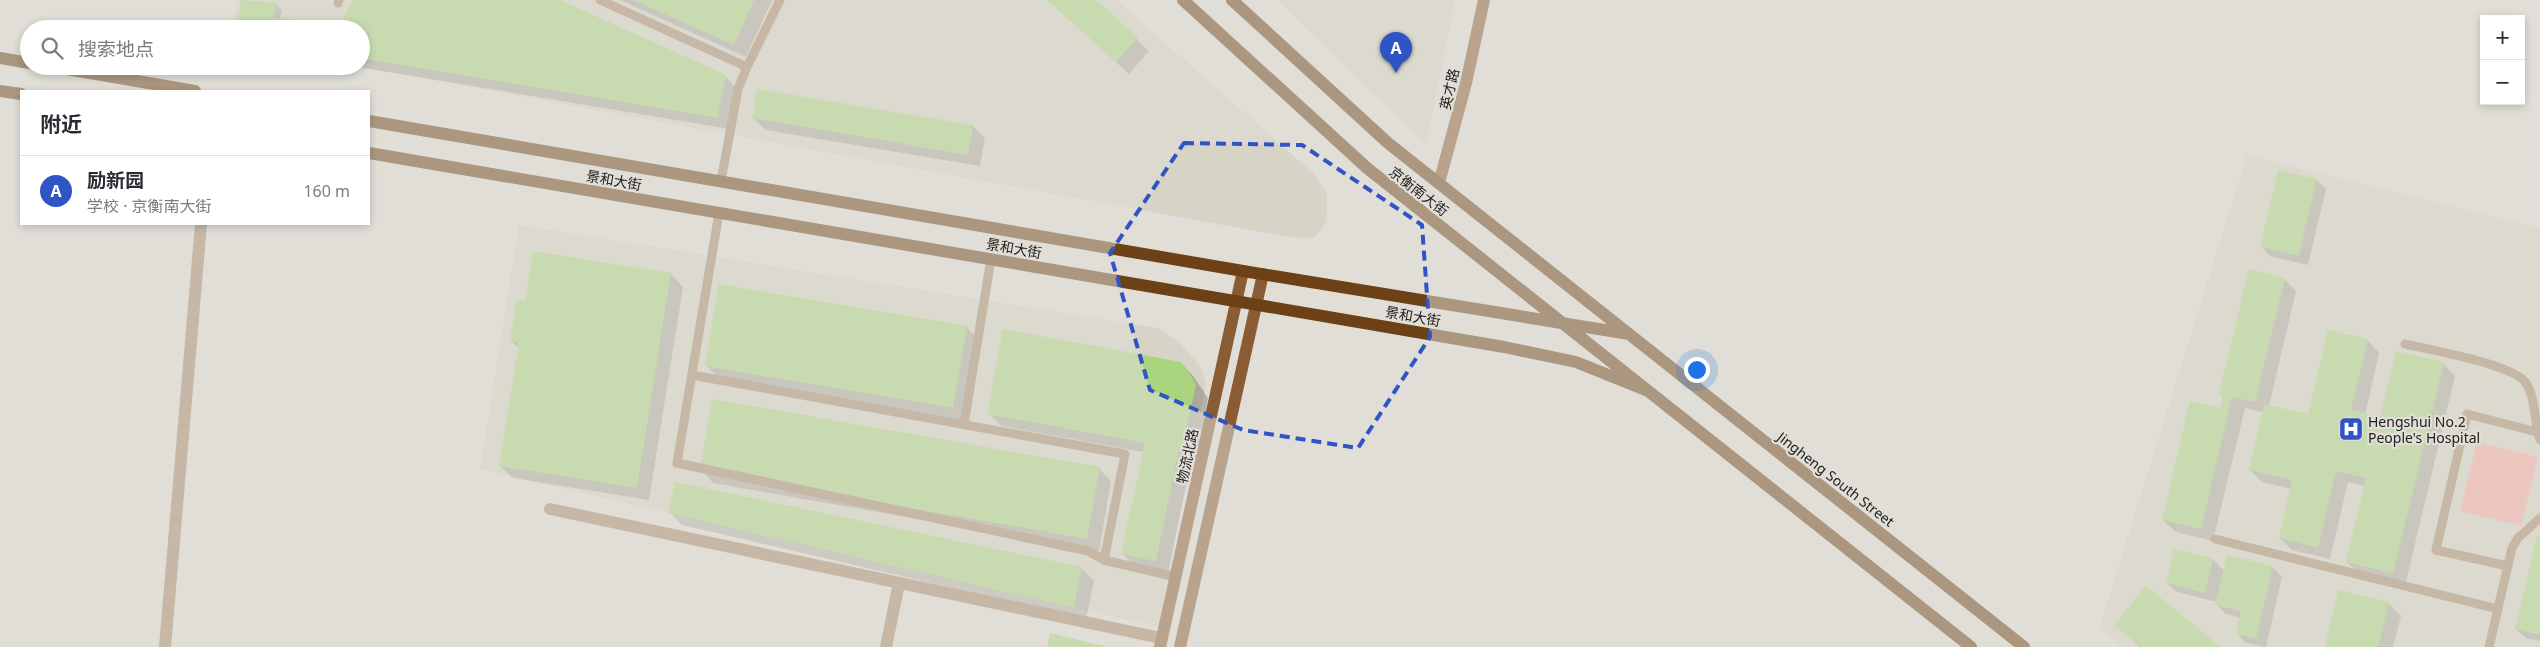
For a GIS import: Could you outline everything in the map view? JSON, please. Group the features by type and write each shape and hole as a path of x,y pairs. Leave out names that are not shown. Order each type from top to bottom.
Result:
{"main road":[{"name":"京衡南大街","path":"1183,0 1367,168 1648,392"},
{"name":"京衡南大街","path":"1232,0 1388,143 1629,334"},
{"path":"0,58 20,61"},
{"path":"102,75 189,90"},
{"path":"0,91 20,94"},
{"name":"景和大街","path":"370,121 1243,271 1629,334"},
{"name":"景和大街","path":"370,153 1504,347 1576,362 1648,392"},
{"name":"Jingheng South Street","path":"1629,334 2024,647"},
{"path":"1648,392 1971,647"}],"street":[{"name":"英才路","path":"1439,183 1466,83 1484,0"},
{"path":"165,647 201,225"},
{"name":"物流北路","path":"1158,642 1176,576 1243,271"},
{"path":"1180,647 1258,305 1263,274"},
{"path":"550,509 899,583 1158,642"},
{"path":"886,647 899,583"}],"lane":[{"path":"600,0 748,67"},
{"path":"721,181 738,89 780,0"},
{"path":"719,213 677,463 1088,551 1104,560 1176,576"},
{"path":"964,424 991,259"},
{"path":"2405,344 2501,368 2520,376 2527,384 2539,436 2467,414 2436,550 2508,566"},
{"path":"692,375 1125,454 1104,560"},
{"path":"2489,647 2512,548 2518,538 2540,518"},
{"path":"2214,539 2498,609"}],"highlighted area":[{"path":"1184,143 1302,145 1422,225 1430,337 1358,448 1243,430 1150,390 1110,253"}],"shaded area":[{"path":"237,0 1116,0 1314,174 1327,193 1327,214 1325,224 1314,238 1288,237 370,69 370,20 234,20"},
{"path":"1277,0 1455,0 1426,145"},
{"name":"Hengshui No.2 People's Hospital","path":"2247,155 2540,229 2540,647 2121,647 2099,629"},
{"path":"519,225 1158,328 1178,341 1201,367 1206,384 1158,627 480,469"},
{"path":"2477,442 2538,457 2521,526 2460,511"}],"building":[{"path":"241,0 276,3 274,17 293,20 238,20"},
{"path":"353,0 560,0 726,75 717,118 370,60 370,20 342,20"},
{"path":"633,0 754,0 734,45"},
{"path":"1047,0 1096,0 1138,38 1116,62"},
{"path":"757,89 973,125 968,155 752,118"},
{"path":"2278,170 2317,179 2299,256 2260,247"},
{"path":"533,251 671,273 637,488 499,466 519,342 510,341 517,299 525,301"},
{"path":"2249,269 2285,278 2255,402 2232,397 2201,529 2162,520 2190,401 2220,408 2223,394 2219,394"},
{"path":"719,284 967,326 953,408 705,366"},
{"path":"1003,329 1181,362 1188,371 1196,384 1182,450 1179,449 1156,561 1121,554 1145,443 987,414"},
{"path":"2328,330 2368,339 2351,410 2380,417 2396,351 2444,362 2393,574 2346,562 2366,478 2336,471 2318,548 2279,538 2292,480 2249,470 2264,404 2308,414"},
{"path":"712,399 1100,467 1087,539 700,471"},
{"path":"675,482 1082,567 1074,608 668,513"},
{"path":"2537,536 2540,537 2540,635 2515,629"},
{"path":"2174,549 2213,558 2205,593 2166,583"},
{"path":"2227,555 2273,566 2256,639 2236,634 2241,611 2215,605"},
{"path":"2146,586 2221,647 2142,647 2114,625"},
{"path":"2338,590 2389,602 2378,647 2325,647"},
{"path":"1050,633 1104,646 1104,647 1047,647"}],"place":[{"name":"励新园","path":"1396,73"},
{"name":"Hengshui No.2 People's Hospital","path":"2351,429"}]}
